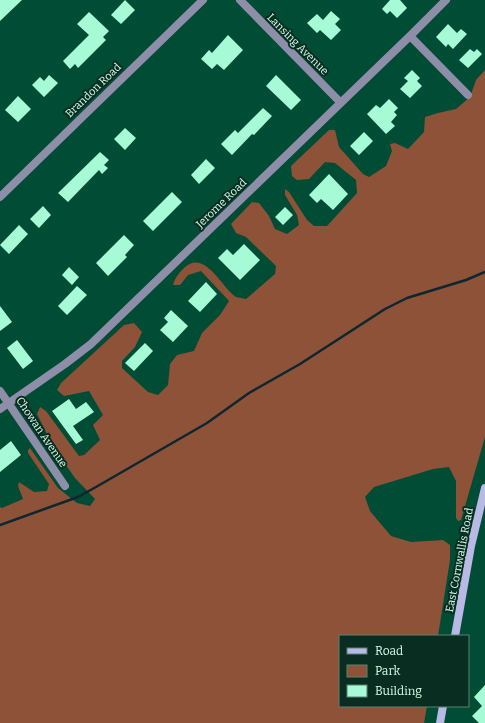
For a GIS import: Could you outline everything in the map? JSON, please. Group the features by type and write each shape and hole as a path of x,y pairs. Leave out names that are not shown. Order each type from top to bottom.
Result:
{"street":[{"name":"Brandon Road","path":"0,196 203,0"},
{"name":"Lansing Avenue","path":"240,0 341,103"},
{"name":"Jerome Road","path":"0,409 65,364 90,344 446,0"},
{"path":"410,36 468,95"},
{"name":"Chowan Avenue","path":"0,391 65,486"},
{"name":"East Cornwallis Road","path":"455,635 472,546 485,488"},
{"path":"440,723 442,707"}],"green space":[{"path":"485,70 485,437 461,520 458,521 456,518 456,481 449,467 433,469 374,487 365,497 370,511 391,536 411,542 443,540 450,545 450,560 438,635 339,635 339,707 427,707 424,723 0,723 0,507 2,508 23,499 18,486 19,482 34,492 47,491 49,484 28,453 30,448 58,488 77,503 90,506 95,499 75,478 54,448 37,414 40,407 46,411 79,456 84,455 100,440 93,425 103,415 89,391 64,396 57,390 61,383 124,325 134,323 142,332 135,347 122,361 122,368 148,392 158,395 168,385 170,364 177,355 194,351 202,333 220,315 229,301 201,271 188,275 180,285 173,285 177,276 183,269 191,263 198,263 205,266 212,271 236,297 246,299 275,274 276,266 246,237 236,233 231,224 252,202 259,203 269,216 275,229 287,234 299,225 297,215 285,195 285,189 289,192 307,220 314,226 327,226 357,193 356,180 335,163 325,162 309,179 297,180 292,176 291,166 329,130 335,130 339,147 363,174 369,177 386,166 392,151 390,144 395,143 408,149 424,132 425,117 456,109 470,97 476,80"}],"building":[{"path":"0,0 22,0 0,21"},
{"path":"125,0 135,10 121,24 111,15"},
{"path":"390,0 400,0 407,8 397,18 390,11 387,14 382,9"},
{"path":"331,11 340,19 335,24 341,30 331,40 320,30 317,33 307,23 317,14 323,20"},
{"path":"89,12 109,31 103,37 106,40 78,68 75,64 70,69 63,61 89,35 77,24"},
{"path":"448,24 457,33 461,29 467,34 453,49 448,44 446,47 436,37"},
{"path":"228,35 243,50 224,70 217,64 212,69 201,59 209,50 212,53"},
{"path":"470,49 474,52 477,49 482,54 468,68 459,60"},
{"path":"412,70 420,78 417,81 422,86 410,98 400,89 408,81 404,78"},
{"path":"49,75 58,83 44,97 32,85 40,77 44,81"},
{"path":"276,75 301,100 291,110 266,86"},
{"path":"18,96 31,109 18,122 5,110"},
{"path":"389,99 398,108 394,112 397,115 391,122 395,126 386,134 367,114 376,105 380,108"},
{"path":"263,108 272,116 232,155 221,144 235,130 238,133"},
{"path":"125,128 136,138 125,150 114,139"},
{"path":"364,132 373,141 359,155 350,146"},
{"path":"100,152 109,160 104,165 108,168 102,174 99,170 68,202 58,193"},
{"path":"206,159 215,168 199,184 191,175"},
{"path":"329,174 348,194 333,210 321,199 317,203 309,195"},
{"path":"172,192 182,202 153,231 143,221"},
{"path":"43,206 51,215 39,228 30,219"},
{"path":"285,207 293,215 283,225 275,217"},
{"path":"19,225 28,234 9,254 0,245"},
{"path":"124,235 134,245 125,255 127,257 108,276 96,263"},
{"path":"244,244 260,260 240,280 218,258 227,249 233,255"},
{"path":"69,267 79,277 72,285 62,275"},
{"path":"206,282 217,294 200,312 188,301"},
{"path":"77,286 87,295 67,315 58,306"},
{"path":"0,306 12,322 0,331"},
{"path":"171,310 188,326 173,342 160,330 168,322 164,318"},
{"path":"17,340 33,361 23,369 7,348"},
{"path":"145,343 153,351 134,371 125,363"},
{"path":"69,399 76,409 86,402 94,412 73,426 83,440 76,444 52,411"},
{"path":"11,441 21,455 0,472 0,450"},
{"path":"485,685 485,723 479,723 472,716 482,706 474,697"}],"waterway":[{"path":"0,525 78,497 96,487 207,423 249,393 300,364 385,309 407,298 466,280 485,272"}]}
